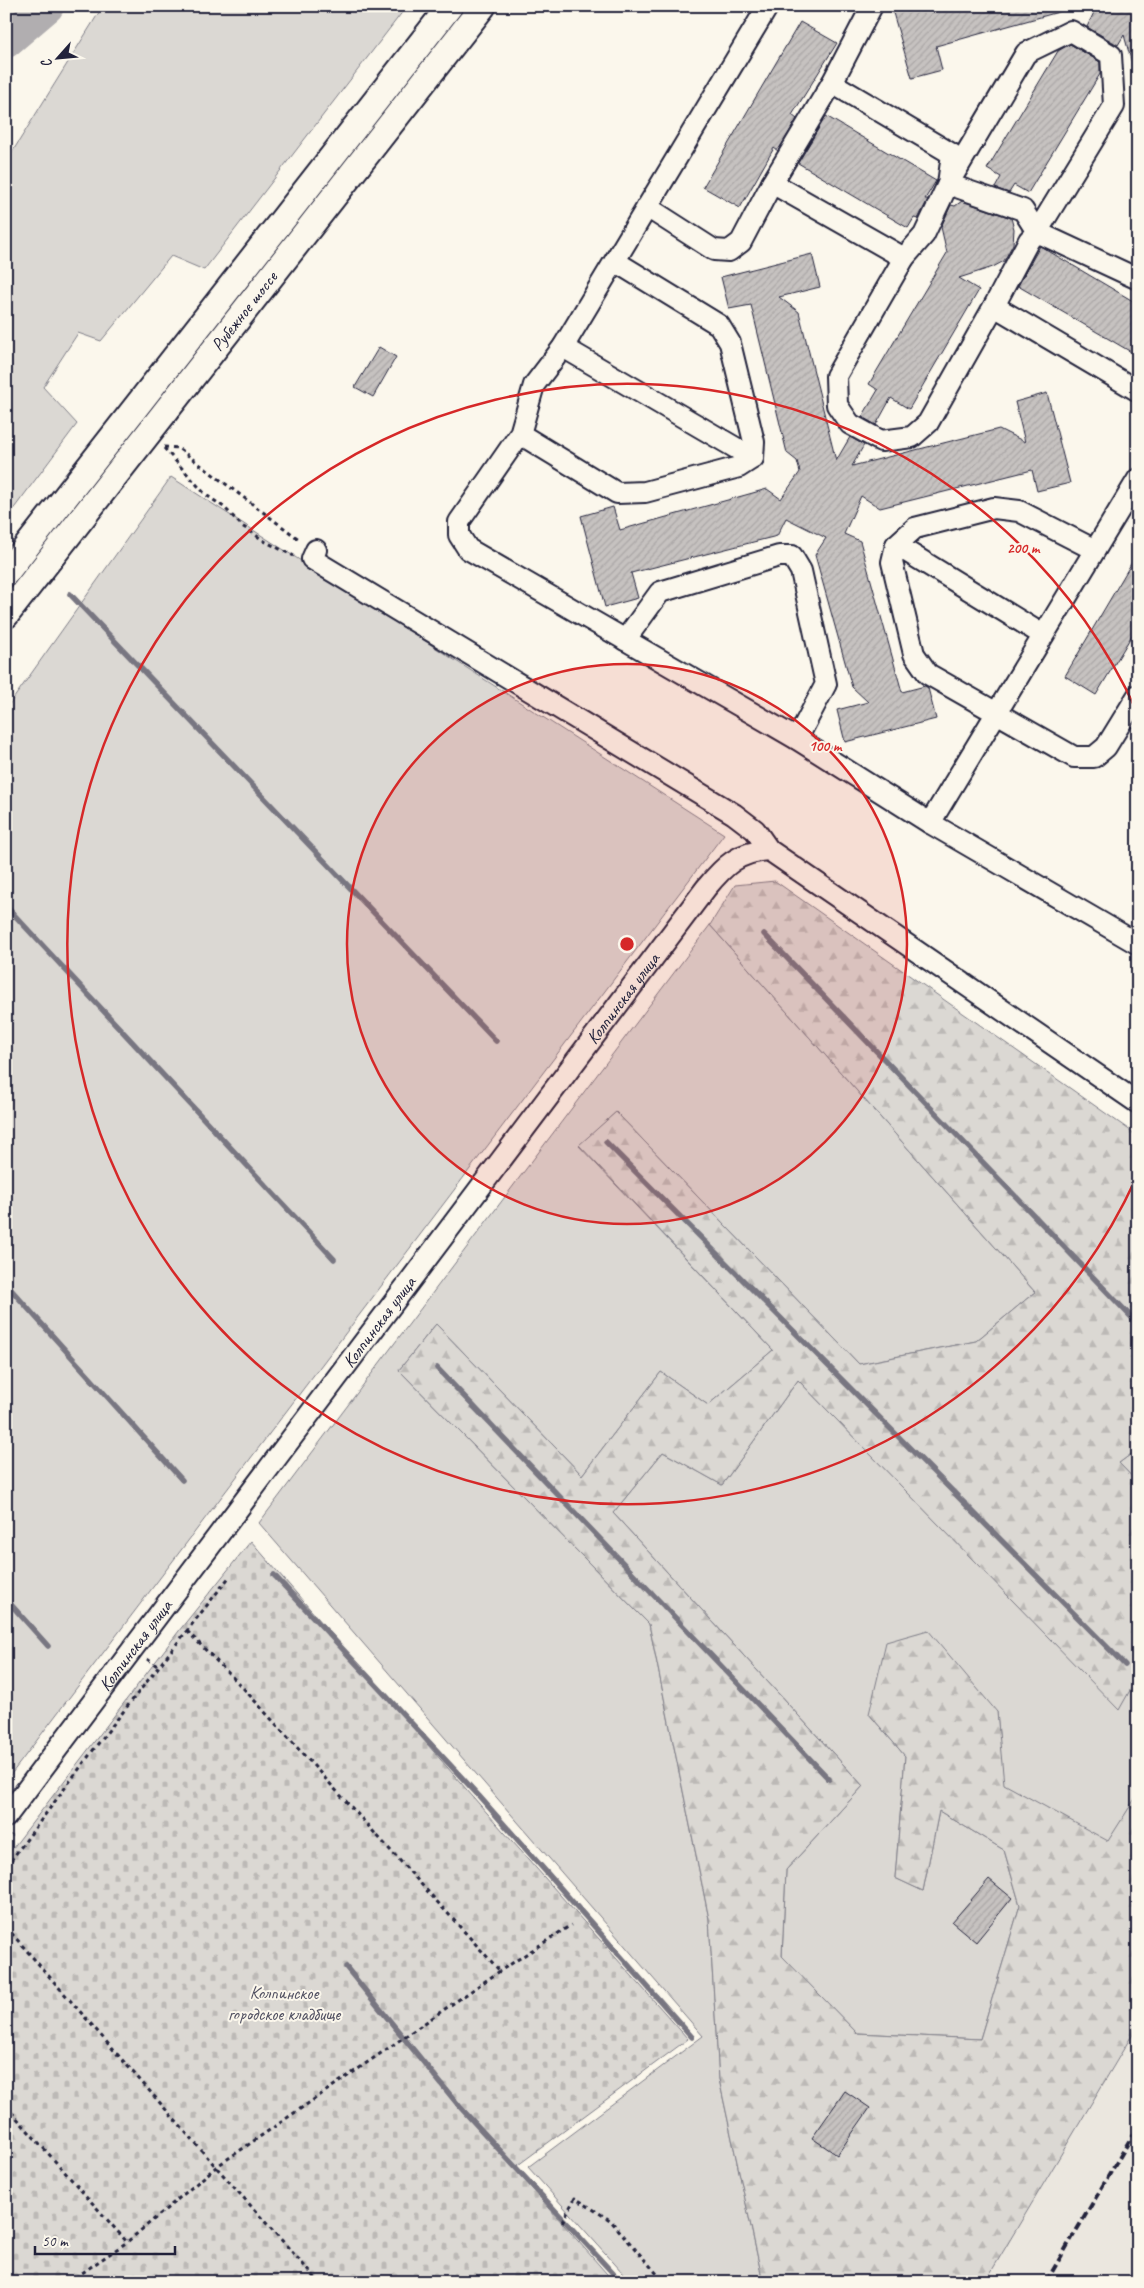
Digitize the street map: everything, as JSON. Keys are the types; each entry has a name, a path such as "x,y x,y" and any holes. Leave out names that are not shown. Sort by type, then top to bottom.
{"main road":[{"name":"Рубежное шоссе","path":"6,572 450,6"},
{"name":"Рубежное шоссе","path":"6,615 483,6"}],"street":[{"path":"768,6 616,262 563,347 534,386 520,434 459,522 459,535 468,549 797,739 930,823 1138,944"},
{"path":"647,207 714,250 729,251 741,242 772,182 832,82 872,6"},
{"path":"1070,31 1111,55 1114,106 1037,232 1029,240 928,423 912,437 881,441 850,424 836,405 836,376 904,258 924,235 948,184 1026,53 1070,31"},
{"path":"832,82 952,154 948,184"},
{"path":"772,182 904,258"},
{"path":"948,184 1023,210 1037,232 1138,279"},
{"path":"616,262 719,324 730,343 754,442 753,458"},
{"path":"994,306 1138,391"},
{"path":"563,347 753,458"},
{"path":"520,434 617,493 645,492 739,467 753,458"},
{"path":"930,823 1138,479"},
{"path":"1095,550 1018,511 994,508 915,528 896,545 892,562 914,654 928,674 1074,757 1094,757 1106,747 1138,695"},
{"path":"896,545 1043,635"},
{"path":"314,554 734,814 755,830 769,850 1135,1101"},
{"path":"625,640 660,592 779,556 792,556 801,571 826,684 797,739"},
{"name":"Колпинская улица","path":"6,1817 706,888 727,865 741,855 769,850"}],"path":[{"path":"164,447 178,448 298,538 314,554 300,559 276,548 242,526 224,507 206,495 164,447"},
{"path":"6,1867 230,1576"},
{"path":"187,1631 251,1696 500,1971"},
{"path":"154,1663 159,1666"},
{"path":"69,2282 127,2242 216,2167 500,1971 571,1925"},
{"path":"6,1926 319,2282"},
{"path":"6,2106 127,2242"},
{"path":"562,2222 575,2198 610,2220 664,2282"}],"shaded area":[{"path":"1138,2025 1138,2282 985,2282"}],"green space":[{"path":"103,6 407,6 204,270 171,256 101,341 78,333 43,387 77,424 6,519 6,162"},
{"path":"171,477 724,834 6,1781 6,709"},
{"path":"775,881 1138,1136 1138,1449 1119,1463 1138,1483 1138,1676 1119,1710 798,1380 722,1485 663,1452 613,1513 863,1786 786,1870 782,1956 857,2033 980,2039 1020,1905 1004,1850 939,1811 923,1891 895,1878 905,1756 869,1714 886,1642 928,1630 997,1712 1004,1784 1108,1841 1138,1794 1138,2025 985,2282 763,2282 719,2079 709,1919 649,1624 399,1370 436,1324 582,1475 661,1372 708,1405 773,1350 579,1145 616,1112 859,1364 976,1341 1035,1292 710,925 735,885"},
{"path":"710,925 1035,1292 976,1341 859,1364 616,1112 579,1146 773,1350 708,1405 661,1372 582,1475 436,1324 399,1370 649,1624 709,1919 719,2079 763,2282 631,2282 528,2167 703,2036 259,1523"},
{"path":"798,1380 1119,1709 1138,1676 1138,1794 1108,1842 1003,1784 997,1712 869,1714 905,1756 895,1878 923,1891 939,1811 1004,1850 1020,1905 980,2039 857,2033 782,1957 786,1870 863,1786 613,1513 663,1452 722,1485"},
{"path":"1138,1449 1138,1483 1119,1463"},
{"name":"Колпинское городское кладбище","path":"251,1541 480,1805 688,2039 514,2168 614,2282 6,2282 6,1857 182,1627"}],"building":[{"path":"891,6 1061,6 1062,11 936,46 942,70 912,78"},
{"path":"1097,6 1138,6 1138,66 1133,67 1124,35 1118,45 1087,27"},
{"path":"800,22 837,43 792,115 797,119 778,151 774,148 740,208 703,187"},
{"path":"1070,44 1100,62 1100,74 1028,193 1014,185 1009,193 995,188 1001,177 987,169 1058,51"},
{"path":"826,116 936,181 925,199 928,199 918,219 914,218 908,228 798,163"},
{"path":"962,201 1011,218 1014,229 1013,244 1004,261 993,267 959,278 979,290 909,409 891,398 876,425 862,417 878,390 869,384 947,253 941,227 951,205 955,206"},
{"path":"1040,246 1138,304 1138,356 1018,286"},
{"path":"812,254 820,287 779,297 799,312 836,461 850,437 864,445 852,466 999,429 1025,442 1015,402 1047,393 1070,483 1037,491 1032,470 880,508 861,496 844,534 860,541 902,692 925,686 928,688 936,719 845,742 837,710 868,702 852,687 815,555 826,538 786,518 777,536 631,573 638,598 605,607 581,516 613,507 620,530 767,489 781,499 800,472 797,461 787,453 751,305 729,309 721,277"},
{"path":"379,347 396,357 373,397 355,387"},
{"path":"1138,552 1138,625 1096,695 1065,676"},
{"path":"989,1879 1012,1898 976,1942 952,1922"},
{"path":"845,2091 870,2108 837,2155 812,2138"}],"waterway":[{"path":"6,41 47,6"},
{"path":"70,594 496,1041"},
{"path":"6,906 334,1259"},
{"path":"764,934 1138,1324"},
{"path":"606,1142 1125,1665"},
{"path":"6,1284 182,1480"},
{"path":"437,1368 829,1779"},
{"path":"274,1575 479,1796 692,2037"},
{"path":"6,1599 48,1646"},
{"path":"346,1967 460,2107 621,2282"}],"railway":[{"path":"1046,2282 1138,2126"},
{"path":"1127,2282 1138,2264"}]}
